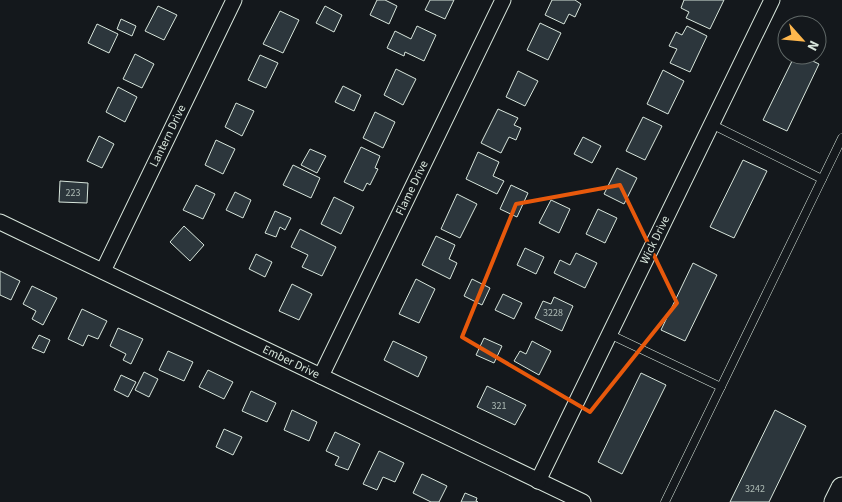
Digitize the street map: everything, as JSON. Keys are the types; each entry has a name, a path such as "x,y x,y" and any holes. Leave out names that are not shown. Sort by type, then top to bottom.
{"street":[{"name":"Lantern Drive","path":"104,272 234,0"},
{"name":"Flame Drive","path":"320,376 503,0"},
{"name":"Wick Drive","path":"538,480 772,0"},
{"name":"Ember Drive","path":"0,222 583,502"},
{"path":"835,502 842,488"}],"lane":[{"path":"711,124 822,179"},
{"path":"665,502 842,138"},
{"path":"610,334 721,387"}],"highlighted area":[{"path":"620,185 677,303 590,412 462,337 516,204"}],"building":[{"path":"377,0 385,0 397,6 389,24 370,15"},
{"path":"430,0 454,0 445,19 425,10"},
{"path":"552,0 575,0 581,4 575,17 569,14 564,24 545,15"},
{"path":"684,0 724,0 710,29 686,18 689,12 681,8"},
{"path":"158,6 177,15 164,40 145,31"},
{"path":"325,6 342,15 334,32 316,23"},
{"path":"280,11 299,20 283,53 263,44"},
{"path":"121,19 136,26 132,36 117,29"},
{"path":"540,23 561,33 548,60 527,50"},
{"path":"97,24 118,34 109,53 88,43"},
{"path":"417,26 436,35 424,61 405,52 404,56 387,48 395,31 411,39"},
{"path":"687,26 707,36 690,72 670,63 677,49 669,46 676,32 682,35"},
{"path":"135,54 154,64 142,88 123,79"},
{"path":"260,55 278,63 266,88 248,80"},
{"path":"790,65 819,65 787,131 763,120"},
{"path":"396,69 416,79 403,105 384,95"},
{"path":"663,70 684,81 668,114 647,104"},
{"path":"518,71 538,81 525,106 506,97"},
{"path":"343,86 361,95 354,111 335,102"},
{"path":"118,87 137,97 125,122 106,112"},
{"path":"236,103 254,111 242,136 225,127"},
{"path":"498,109 518,118 514,125 521,128 516,140 509,137 501,153 481,143"},
{"path":"375,112 395,122 383,148 363,138"},
{"path":"643,117 662,126 645,160 626,151"},
{"path":"99,136 114,144 102,168 87,161"},
{"path":"583,137 601,146 592,163 574,154"},
{"path":"216,140 235,149 223,174 205,165"},
{"path":"361,147 380,156 375,168 378,169 370,185 367,183 363,191 344,182"},
{"path":"310,149 326,156 317,173 301,165"},
{"path":"478,152 499,162 493,176 504,181 497,194 466,179"},
{"path":"743,160 767,171 734,238 710,227"},
{"path":"293,165 320,178 311,198 283,185"},
{"path":"617,168 637,178 624,204 604,194"},
{"path":"60,181 88,183 87,203 59,202"},
{"path":"196,185 215,194 203,219 183,210"},
{"path":"511,185 528,193 517,217 500,209"},
{"path":"235,192 251,200 243,218 226,210"},
{"path":"457,194 477,204 460,238 441,229"},
{"path":"334,197 354,207 341,234 321,224"},
{"path":"551,200 570,209 559,233 539,223"},
{"path":"598,209 617,218 605,243 586,234"},
{"path":"275,211 291,218 285,230 280,227 276,237 265,233"},
{"path":"184,226 204,245 190,261 170,242"},
{"path":"300,229 336,247 322,276 302,267 308,255 291,247"},
{"path":"436,236 455,245 449,259 457,263 450,279 422,265"},
{"path":"525,248 544,257 536,274 517,265"},
{"path":"576,253 597,263 585,288 554,273 560,260 570,265"},
{"path":"256,254 272,262 265,277 249,269"},
{"path":"693,263 717,275 685,341 661,330"},
{"path":"0,271 20,281 11,300 0,295"},
{"path":"416,279 435,289 419,323 399,314"},
{"path":"472,279 490,288 482,305 464,296"},
{"path":"292,284 312,294 299,320 279,311"},
{"path":"32,286 57,298 43,325 32,319 36,311 23,304"},
{"path":"503,294 522,303 514,319 495,310"},
{"path":"554,297 573,306 562,331 535,318 543,301 551,304"},
{"path":"82,309 107,321 98,339 88,335 83,346 68,339"},
{"path":"118,328 143,339 131,364 123,360 126,354 110,346"},
{"path":"39,335 50,340 44,353 32,348"},
{"path":"484,338 502,346 494,363 476,355"},
{"path":"393,341 427,357 418,377 384,360"},
{"path":"532,341 551,351 539,375 514,361 520,351 526,354"},
{"path":"168,351 193,362 184,381 159,370"},
{"path":"208,370 233,382 224,399 199,387"},
{"path":"144,372 158,379 149,397 135,390"},
{"path":"641,373 666,385 622,474 598,462"},
{"path":"121,375 136,382 128,397 114,390"},
{"path":"487,386 526,405 515,425 477,407"},
{"path":"251,391 276,403 267,422 242,411"},
{"path":"292,410 317,422 309,441 284,430"},
{"path":"775,410 806,426 769,502 730,502"},
{"path":"224,429 242,437 233,455 216,447"},
{"path":"335,432 360,444 348,470 335,465 339,457 326,451"},
{"path":"379,451 404,463 395,482 383,477 377,490 363,484"},
{"path":"422,474 447,486 439,502 431,502 413,493"},
{"path":"465,493 477,498 476,501 478,502 461,502"}]}
